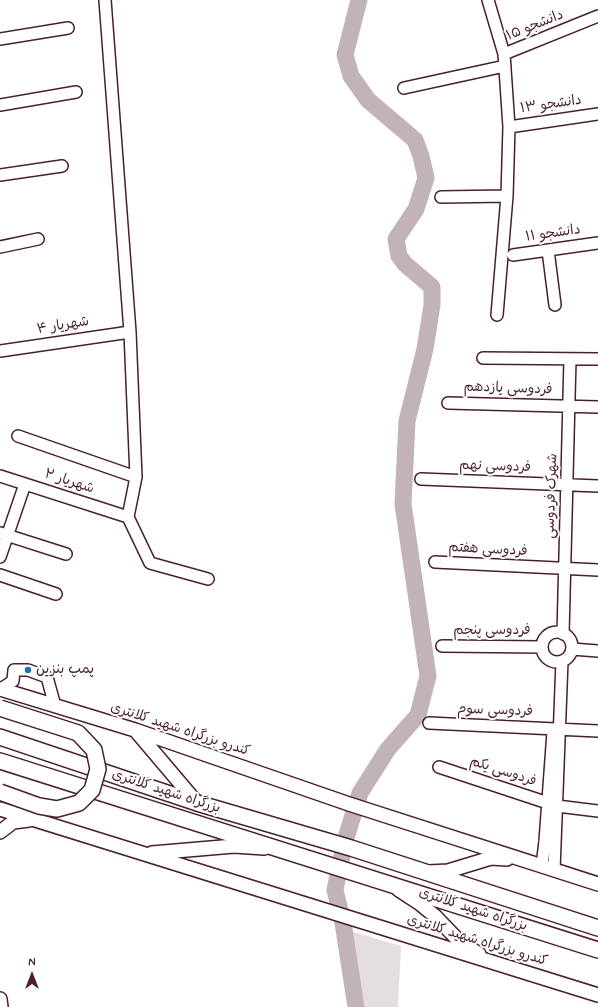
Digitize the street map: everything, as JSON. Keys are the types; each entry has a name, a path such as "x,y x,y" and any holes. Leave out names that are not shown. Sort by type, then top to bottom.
{"highway":[{"path":"0,708 78,733 94,750 98,769 92,790 79,803 57,809 39,806 0,792"},
{"name":"بزرگراه شهید کلانتری","path":"0,737 197,803 351,848 598,928"},
{"name":"بزرگراه شهید کلانتری","path":"0,761 598,950"}],"main road":[{"name":"کندرو بزرگراه شهید کلانتری","path":"0,689 135,730 349,804 521,859"},
{"path":"135,730 197,803"},
{"path":"0,809 143,853 178,852 234,846 280,849"},
{"path":"0,832 13,822 33,819"},
{"name":"کندرو بزرگراه شهید کلانتری","path":"143,853 328,912 598,995"},
{"path":"426,873 448,871 491,858 521,859 598,884"},
{"path":"388,883 419,903 435,916 459,940 491,962"},
{"path":"0,998 1,1007"}],"street":[{"path":"105,0 130,332 136,477 128,517 150,563 208,579"},
{"path":"488,0 504,54 509,127 507,196 497,315"},
{"name":"دانشجو ۱۵","path":"504,54 598,16"},
{"path":"0,39 68,28"},
{"path":"404,88 505,66"},
{"path":"0,105 76,92"},
{"name":"دانشجو ۱۳","path":"509,127 598,114"},
{"path":"0,175 62,166"},
{"path":"441,198 507,196"},
{"path":"0,247 38,239"},
{"name":"دانشجو ۱۱","path":"513,255 598,244"},
{"path":"548,250 555,305"},
{"name":"شهریار ۴","path":"0,351 130,332"},
{"path":"483,358 598,359"},
{"name":"شهرک فردوسی","path":"560,633 565,485 567,359"},
{"name":"فردوسی یازدهم","path":"448,403 598,407"},
{"path":"18,436 136,477"},
{"name":"۲ شهریار","path":"0,476 128,517"},
{"name":"فردوسی نهم","path":"422,478 598,486"},
{"path":"0,557 4,534 25,484"},
{"path":"4,534 66,554"},
{"name":"فردوسی هفتم","path":"435,562 598,570"},
{"path":"0,575 56,594"},
{"path":"560,633 571,642 572,650 568,657 558,661 545,656 542,647 545,638 549,635 560,633"},
{"name":"فردوسی پنجم","path":"442,646 542,647"},
{"path":"572,650 598,651"},
{"path":"548,868 553,804 558,661"},
{"path":"0,689 13,681 14,670 28,670 47,677 55,706"},
{"name":"فردوسی سوم","path":"429,723 598,731"},
{"name":"فردوسی یکم","path":"439,767 553,804 596,811"}],"shaded area":[{"path":"350,931 401,946 398,1007 364,1007"}],"waterway":[{"path":"356,1007 343,923 335,890 345,841 360,793 388,749 418,715 428,676 403,504 407,421 425,349 432,305 432,287 405,264 399,256 396,239 416,209 426,178 421,156 415,140 368,100 351,76 345,55 359,0"}],"place":[{"name":"پمپ بنزین","path":"28,670"}]}
